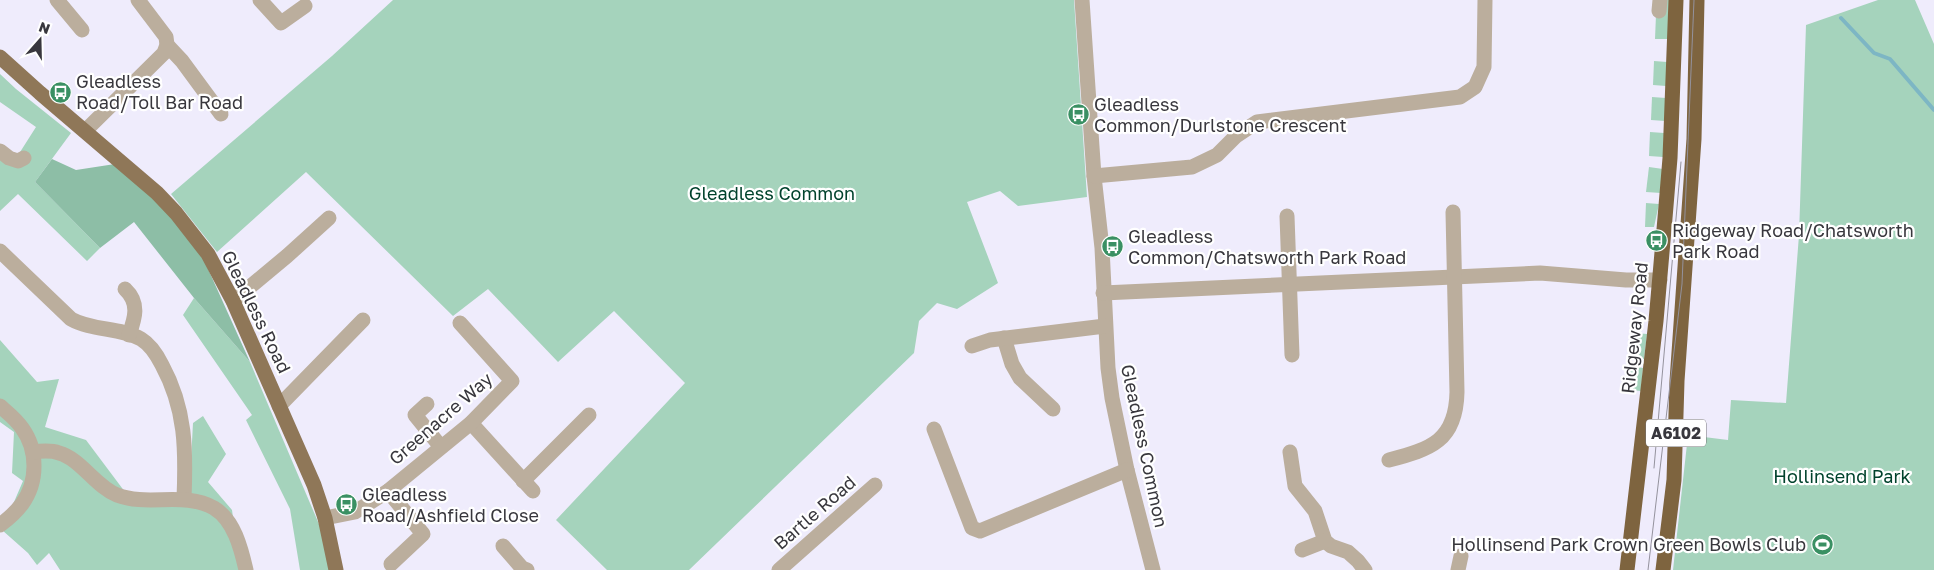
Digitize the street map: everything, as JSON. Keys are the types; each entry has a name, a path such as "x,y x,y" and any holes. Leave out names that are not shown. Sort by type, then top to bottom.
{"highway":[{"name":"Ridgeway Road","path":"1627,570 1660,280 1670,158 1676,0"},
{"name":"A6102","path":"1663,570 1674,480 1677,381 1694,139 1698,0"}],"main road":[{"name":"Gleadless Road","path":"0,57 157,193 176,213 208,254 233,301 314,485 325,518 336,570"}],"street":[{"path":"58,0 82,30"},
{"path":"86,131 164,53 167,45 166,37 138,0"},
{"path":"260,0 281,23 305,6"},
{"name":"Gleadless Common","path":"1082,0 1094,176 1102,248 1105,326 1112,398 1127,470 1153,570"},
{"path":"1094,176 1192,167 1217,155 1236,136 1257,122 1460,97 1475,87 1480,80 1484,67 1485,0"},
{"path":"167,45 182,61 221,114"},
{"path":"0,151 9,158 18,161 24,158"},
{"path":"1389,460 1418,452 1431,446 1446,432 1454,417 1457,392 1452,212"},
{"path":"1287,216 1292,355"},
{"path":"233,301 329,218"},
{"path":"0,251 71,319 80,324 140,338 156,354 170,378 182,415 186,451 184,499"},
{"path":"1103,294 1540,273 1626,280 1660,280"},
{"path":"125,289 129,293 136,312 129,335"},
{"path":"279,406 363,320"},
{"name":"Greenacre Way","path":"325,518 355,512 388,492 471,423 512,381 460,324"},
{"path":"972,346 1004,338 1105,326"},
{"path":"1004,338 1012,364 1020,378 1053,409"},
{"path":"427,404 415,415 441,447"},
{"path":"0,406 23,428 33,452 34,474 32,485 23,503 0,525"},
{"path":"471,423 528,486 589,415"},
{"path":"934,429 972,528 978,538 980,531 1127,470"},
{"path":"33,452 47,451 67,456 102,487 130,499 184,499 214,508 225,517 232,527 246,570"},
{"path":"1290,452 1295,486 1315,511 1325,541 1331,546 1348,552 1358,560 1365,570"},
{"name":"Bartle Road","path":"779,570 875,485"},
{"path":"388,492 423,534 392,564"},
{"path":"1302,550 1325,541"},
{"path":"503,546 523,569"}],"green space":[{"name":"Gleadless Common","path":"393,0 1074,0 1087,197 1018,206 1000,191 967,202 998,283 957,309 937,303 919,321 914,353 689,570 607,570 556,520 685,383 614,311 558,362 488,289 453,316 306,172 217,252 171,194 332,56"},
{"path":"1664,0 1669,0 1668,39 1655,39 1656,15"},
{"name":"Hollinsend Park","path":"1878,0 1915,0 1934,44 1934,570 1673,570 1688,435 1728,440 1731,400 1786,403 1799,235 1806,25"},
{"path":"1654,61 1667,62 1666,86 1653,85"},
{"path":"0,74 71,133 35,182 100,248 87,261 18,194 0,211 0,150 15,160 36,127 0,102"},
{"path":"1652,97 1666,98 1665,121 1651,120"},
{"path":"1650,132 1664,133 1663,157 1649,156"},
{"path":"52,159 76,170 115,164 149,194 171,217 204,260 250,362 194,298 134,222 100,248 35,182"},
{"path":"1649,167 1663,169 1661,193 1646,192"},
{"path":"1646,203 1659,204 1654,227 1645,227"},
{"path":"194,298 250,362 327,543 331,570 300,570 290,509 246,420 252,415 183,315"},
{"path":"1635,333 1647,334 1644,359 1632,357"},
{"path":"0,340 37,382 59,379 45,427 86,440 125,492 189,498 193,423 203,416 226,454 208,482 232,510 240,570 60,570 49,553 37,565 28,553 2,530 23,481 12,473 14,432 0,422"},
{"path":"1631,366 1643,368 1641,391 1629,390"}],"waterway":[{"path":"1841,18 1874,53 1890,59 1934,110"}],"tram line":[{"path":"1648,570 1682,284 1694,0"},
{"path":"1654,468 1681,162"}],"place":[{"name":"Gleadless Road/Toll Bar Road","path":"60,92"},
{"name":"Gleadless Common/Durlstone Crescent","path":"1078,115"},
{"name":"Ridgeway Road/Chatsworth Park Road","path":"1656,241"},
{"name":"Gleadless Common/Chatsworth Park Road","path":"1112,247"},
{"name":"Gleadless Road/Ashfield Close","path":"346,505"},
{"name":"Hollinsend Park Crown Green Bowls Club","path":"1822,545"}]}
